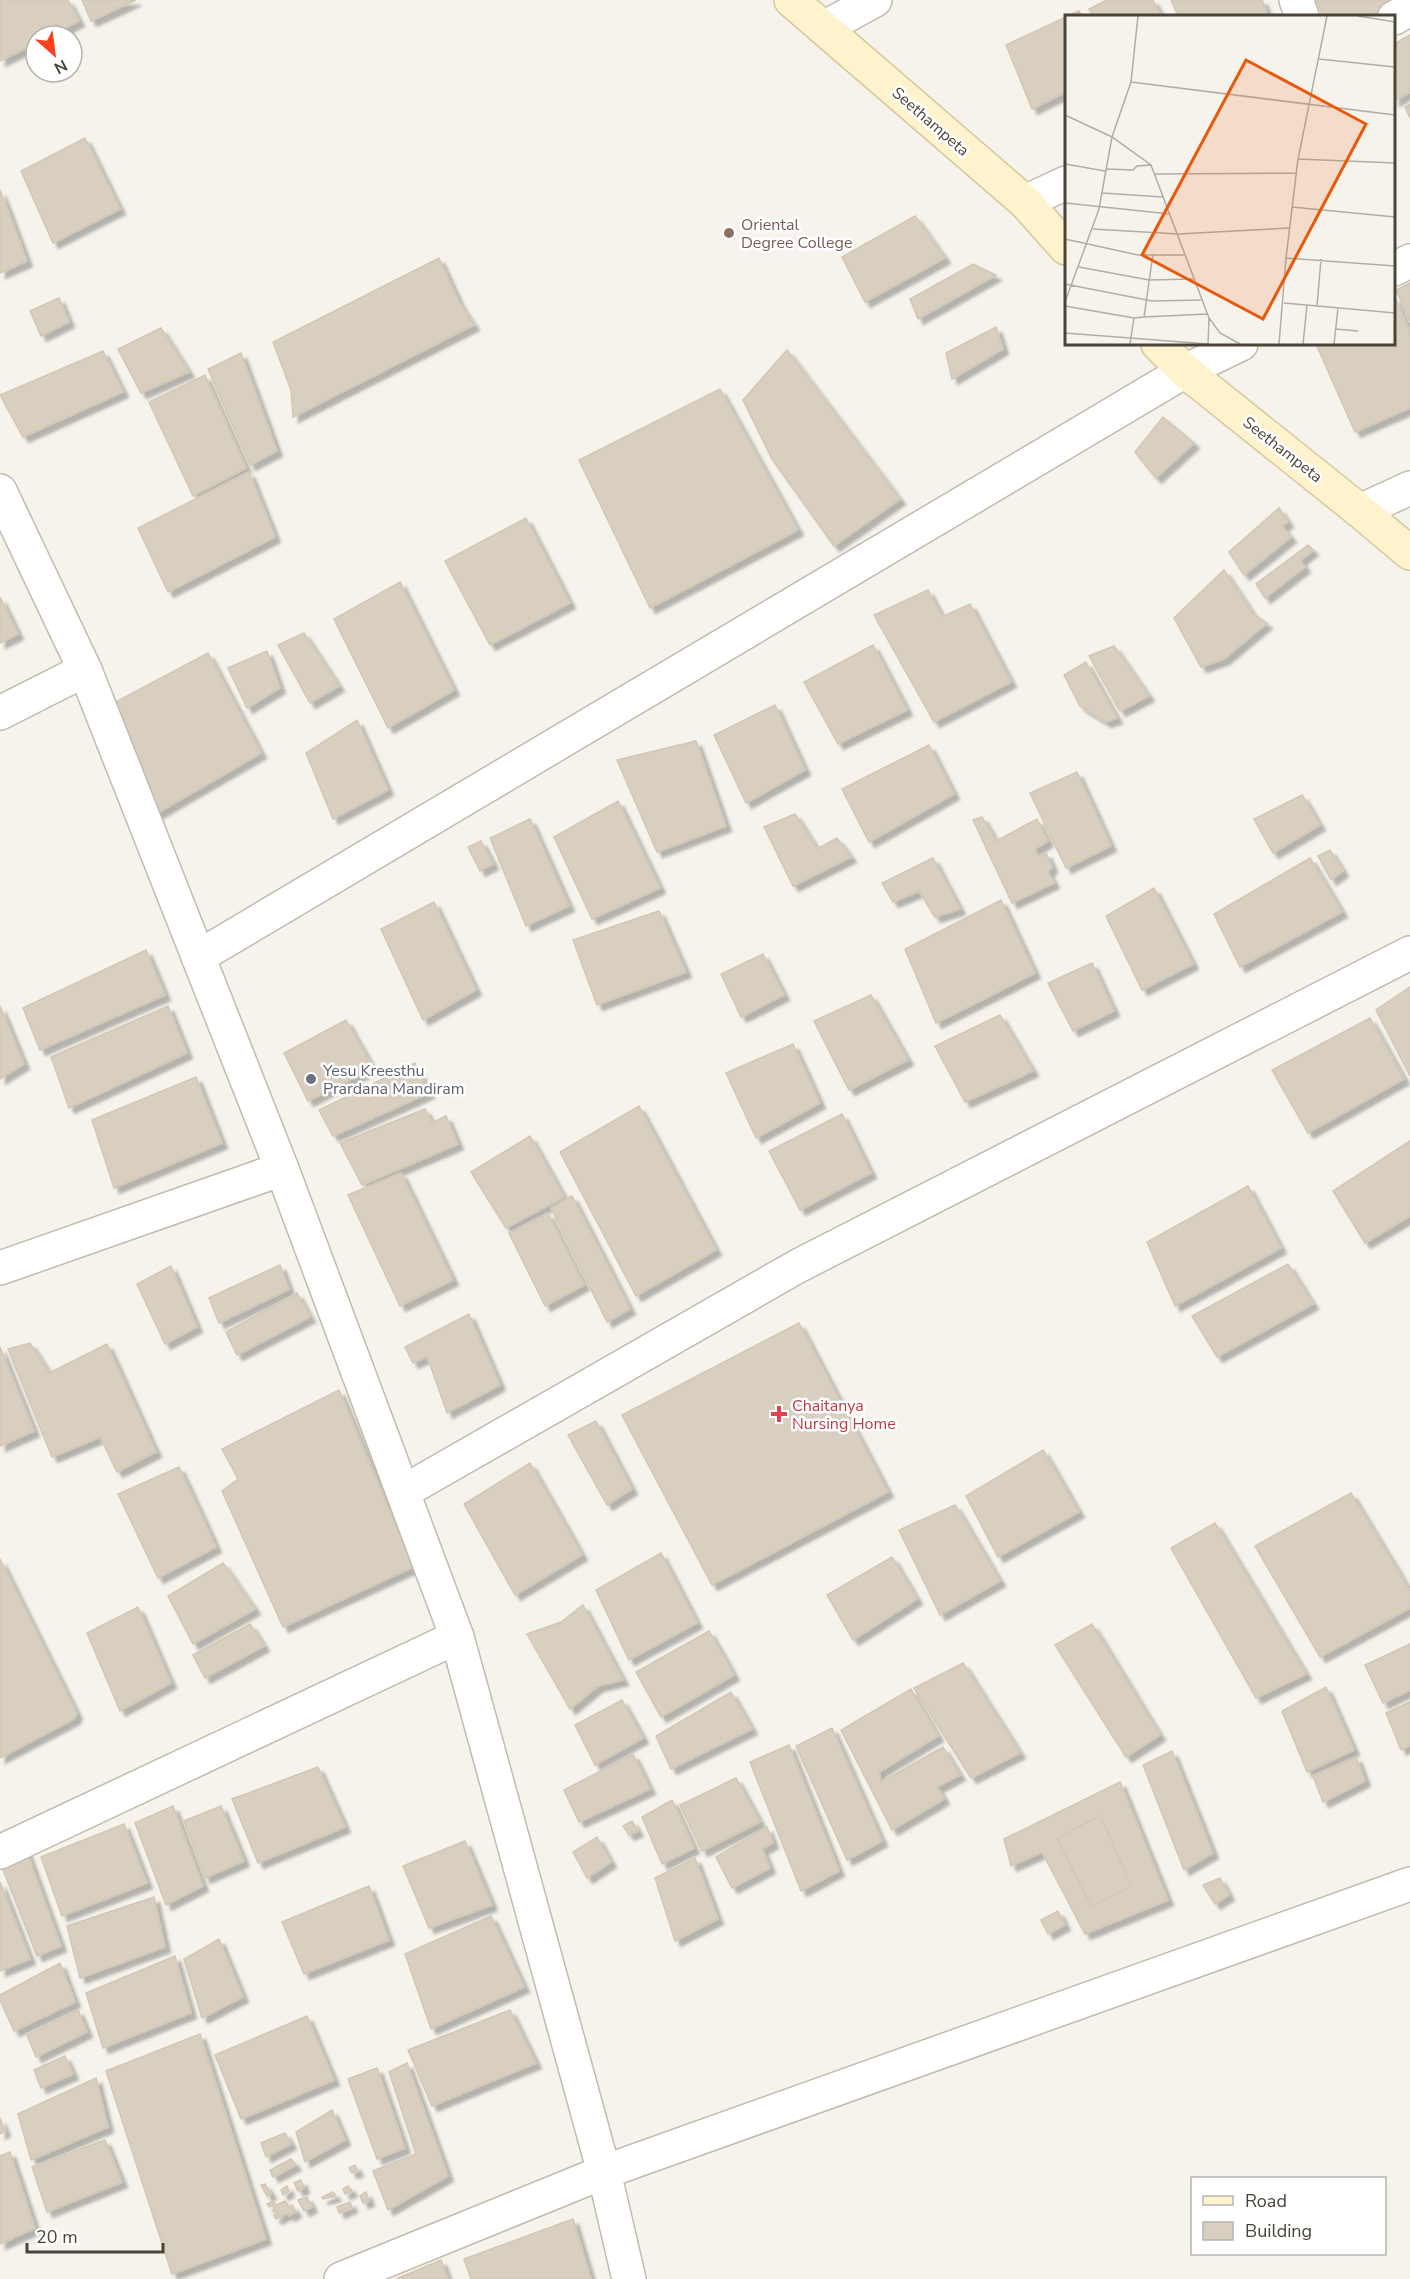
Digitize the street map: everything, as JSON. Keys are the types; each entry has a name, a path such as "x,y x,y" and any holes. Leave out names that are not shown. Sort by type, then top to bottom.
{"street":[{"name":"Seethampeta","path":"791,0 1025,202 1065,247"},
{"path":"824,28 874,0"},
{"path":"1296,0 1302,15"},
{"path":"1395,17 1410,9"},
{"path":"1025,202 1065,183"},
{"path":"1395,268 1410,261"},
{"name":"Seethampeta","path":"1159,345 1185,371 1410,553"},
{"path":"198,957 1185,371 1239,345"},
{"path":"1360,511 1410,488"},
{"path":"0,491 85,670 282,1169 457,1637 604,2172 629,2279"},
{"path":"0,713 85,670"},
{"path":"403,1492 798,1266 1410,953"},
{"path":"0,1268 282,1169"},
{"path":"0,1852 457,1637"},
{"path":"341,2279 604,2172 1410,1884"}],"building":[{"path":"0,0 68,0 79,21 73,24 24,24 24,49 0,61"},
{"path":"82,0 136,0 91,21"},
{"path":"1107,0 1153,0 1160,15 1092,15 1089,9"},
{"path":"1171,0 1262,0 1267,13 1262,15 1178,15"},
{"path":"1316,0 1403,0 1371,15 1323,15"},
{"path":"1079,11 1081,15 1069,15"},
{"path":"1065,17 1065,92 1032,109 1006,45"},
{"path":"1410,35 1410,92 1395,100 1395,43"},
{"path":"1410,104 1410,118 1405,107"},
{"path":"85,138 120,209 53,243 21,171"},
{"path":"0,190 27,261 0,273"},
{"path":"915,216 945,258 865,302 842,257"},
{"path":"439,258 460,304 474,325 293,417 291,390 273,342"},
{"path":"973,264 996,275 918,319 910,299"},
{"path":"1410,283 1410,321 1396,290"},
{"path":"1395,297 1410,332 1410,408 1355,432 1316,345 1395,345"},
{"path":"59,298 69,322 41,336 30,311"},
{"path":"996,327 1003,349 952,379 946,353"},
{"path":"161,328 189,372 141,393 118,349"},
{"path":"787,350 900,499 834,546 772,459 743,400"},
{"path":"103,351 123,392 23,437 0,395"},
{"path":"241,353 277,451 250,465 208,369"},
{"path":"205,375 246,468 193,496 149,402"},
{"path":"720,389 798,530 650,608 579,460"},
{"path":"1163,417 1194,443 1156,478 1135,452"},
{"path":"249,472 275,537 168,592 138,528"},
{"path":"1279,508 1288,522 1282,526 1291,537 1244,575 1229,552"},
{"path":"526,518 570,603 490,645 445,561"},
{"path":"1308,545 1313,550 1300,560 1305,567 1265,598 1256,584"},
{"path":"1224,570 1253,614 1267,623 1224,659 1201,667 1174,618"},
{"path":"400,582 454,690 388,728 334,619"},
{"path":"928,590 942,617 970,604 1011,682 934,722 874,615"},
{"path":"0,597 18,634 0,643"},
{"path":"304,633 339,686 310,703 278,645"},
{"path":"873,645 907,710 838,744 804,682"},
{"path":"1114,646 1149,696 1120,711 1089,656"},
{"path":"267,651 280,688 247,708 228,668"},
{"path":"208,653 261,753 156,814 108,706"},
{"path":"1086,662 1117,718 1106,722 1080,706 1064,675"},
{"path":"775,705 805,770 746,803 714,735"},
{"path":"357,720 388,790 333,819 306,753"},
{"path":"696,741 726,826 657,852 617,760"},
{"path":"929,745 954,794 869,842 842,789"},
{"path":"1077,772 1111,846 1066,868 1030,793"},
{"path":"1302,795 1320,825 1273,853 1254,819"},
{"path":"618,801 660,888 592,919 554,837"},
{"path":"795,814 817,849 837,838 851,857 793,886 764,827"},
{"path":"982,817 996,841 1037,819 1048,841 1035,849 1038,856 1046,853 1052,867 1048,872 1054,883 1012,903 973,820"},
{"path":"530,819 569,906 526,926 490,838"},
{"path":"481,841 493,864 480,871 468,847"},
{"path":"1330,850 1343,871 1331,880 1318,856"},
{"path":"933,858 960,909 935,917 919,891 893,902 882,883"},
{"path":"1310,858 1342,912 1240,967 1214,914"},
{"path":"1154,888 1193,964 1142,990 1106,916"},
{"path":"1001,900 1035,973 936,1023 905,949"},
{"path":"434,902 476,990 423,1020 381,929"},
{"path":"659,911 686,972 597,1005 573,940"},
{"path":"146,950 165,995 40,1050 23,1008"},
{"path":"763,954 784,995 741,1017 721,974"},
{"path":"1092,963 1114,1011 1073,1031 1048,983"},
{"path":"1410,987 1410,1076 1376,1010"},
{"path":"871,995 908,1060 849,1090 814,1021"},
{"path":"0,1006 24,1064 0,1079"},
{"path":"168,1006 187,1053 69,1108 51,1057"},
{"path":"1000,1015 1033,1071 965,1102 935,1046"},
{"path":"1370,1018 1404,1079 1308,1133 1272,1070"},
{"path":"346,1020 373,1068 308,1101 284,1053"},
{"path":"793,1044 820,1103 756,1138 726,1073"},
{"path":"415,1063 429,1093 333,1136 319,1110"},
{"path":"196,1077 222,1143 114,1188 92,1120"},
{"path":"639,1106 716,1250 636,1296 560,1152"},
{"path":"425,1109 432,1123 446,1116 458,1144 362,1185 340,1143"},
{"path":"842,1114 871,1173 800,1210 769,1151"},
{"path":"530,1136 564,1197 506,1228 471,1172"},
{"path":"1410,1141 1410,1216 1365,1243 1333,1191"},
{"path":"401,1173 453,1280 400,1306 348,1195"},
{"path":"1248,1186 1281,1248 1175,1306 1147,1242"},
{"path":"572,1196 630,1309 607,1322 551,1208"},
{"path":"548,1213 584,1285 545,1306 509,1233"},
{"path":"1288,1264 1313,1304 1217,1357 1192,1316"},
{"path":"280,1265 289,1289 219,1323 209,1298"},
{"path":"171,1266 197,1327 165,1344 137,1284"},
{"path":"297,1293 310,1317 237,1355 226,1332"},
{"path":"469,1314 500,1385 447,1413 427,1356 413,1363 405,1347"},
{"path":"799,1323 888,1492 712,1585 622,1415"},
{"path":"30,1343 49,1373 107,1344 156,1452 117,1472 100,1437 52,1457 8,1349"},
{"path":"0,1347 34,1431 0,1446"},
{"path":"339,1390 413,1567 283,1627 222,1491 238,1479 222,1449"},
{"path":"596,1421 632,1489 607,1505 568,1435"},
{"path":"1043,1450 1079,1512 998,1557 966,1496"},
{"path":"530,1463 582,1555 515,1595 464,1504"},
{"path":"179,1467 216,1547 158,1578 118,1494"},
{"path":"1351,1493 1410,1591 1410,1608 1320,1657 1255,1546"},
{"path":"955,1505 1000,1581 940,1615 899,1530"},
{"path":"1215,1523 1306,1674 1256,1698 1171,1548"},
{"path":"661,1553 697,1623 629,1660 596,1590"},
{"path":"892,1557 917,1599 853,1640 827,1595"},
{"path":"0,1559 77,1714 74,1719 0,1758"},
{"path":"223,1563 255,1609 193,1644 168,1596"},
{"path":"583,1605 623,1680 598,1686 570,1709 527,1634 561,1622"},
{"path":"138,1607 171,1683 120,1711 87,1633"},
{"path":"250,1624 264,1646 205,1678 193,1655"},
{"path":"1092,1624 1160,1735 1126,1757 1055,1645"},
{"path":"709,1631 734,1675 661,1717 636,1672"},
{"path":"1410,1644 1410,1690 1383,1703 1365,1665"},
{"path":"963,1663 1020,1753 971,1778 914,1688"},
{"path":"1326,1687 1354,1750 1307,1772 1282,1711"},
{"path":"911,1689 938,1736 879,1772 881,1782 943,1747 960,1775 937,1787 944,1799 892,1830 841,1730"},
{"path":"731,1692 752,1729 671,1769 656,1736"},
{"path":"622,1700 643,1738 595,1765 575,1725"},
{"path":"1410,1702 1410,1745 1401,1750 1386,1713"},
{"path":"832,1728 882,1841 847,1860 796,1746"},
{"path":"789,1745 839,1871 801,1891 750,1762"},
{"path":"1172,1751 1213,1853 1184,1870 1143,1765"},
{"path":"633,1754 650,1789 579,1822 564,1790"},
{"path":"1356,1757 1365,1781 1323,1802 1313,1776"},
{"path":"318,1767 345,1827 258,1863 232,1799"},
{"path":"736,1778 760,1822 702,1851 680,1805"},
{"path":"1120,1782 1168,1900 1085,1934 1042,1852 1011,1866 1004,1839"},
{"path":"672,1800 694,1848 662,1864 642,1817"},
{"path":"173,1806 203,1886 166,1905 135,1823"},
{"path":"221,1806 244,1861 205,1878 184,1821"},
{"path":"1100,1815 1131,1886 1092,1907 1057,1839"},
{"path":"632,1821 638,1831 629,1835 623,1826"},
{"path":"124,1824 147,1883 62,1916 41,1857"},
{"path":"767,1827 773,1843 762,1849 770,1868 732,1888 716,1857"},
{"path":"597,1837 611,1862 587,1878 573,1852"},
{"path":"465,1841 492,1905 429,1928 403,1866"},
{"path":"26,1850 61,1946 37,1956 0,1862"},
{"path":"695,1858 718,1919 675,1941 655,1878"},
{"path":"1220,1878 1229,1895 1215,1904 1203,1885"},
{"path":"0,1882 30,1959 0,1971"},
{"path":"369,1886 389,1940 304,1974 282,1922"},
{"path":"154,1897 165,1947 80,1978 67,1926"},
{"path":"1058,1911 1065,1925 1048,1934 1041,1920"},
{"path":"491,1916 524,1987 431,2029 405,1954"},
{"path":"219,1939 243,1997 202,2018 184,1959"},
{"path":"175,1956 191,2013 103,2048 86,1993"},
{"path":"60,1963 75,2002 14,2031 0,2000 0,1995"},
{"path":"78,2010 87,2032 36,2057 27,2035"},
{"path":"510,2010 536,2063 432,2106 408,2050"},
{"path":"307,2016 334,2080 241,2119 215,2055"},
{"path":"200,2034 266,2239 172,2274 106,2071"},
{"path":"65,2056 73,2074 41,2088 34,2070"},
{"path":"407,2063 448,2176 388,2210 373,2171 416,2154 389,2072"},
{"path":"377,2068 405,2148 377,2159 348,2079"},
{"path":"96,2078 108,2127 31,2160 18,2114"},
{"path":"332,2110 345,2140 305,2162 296,2132"},
{"path":"0,2118 5,2131 0,2134"},
{"path":"285,2133 291,2144 266,2157 261,2143"},
{"path":"105,2140 122,2182 47,2212 32,2167"},
{"path":"10,2152 35,2228 0,2244 0,2156"},
{"path":"291,2159 296,2165 273,2177 270,2170"},
{"path":"355,2165 358,2171 352,2173 349,2168"},
{"path":"301,2180 304,2188 298,2191 294,2183"},
{"path":"265,2184 271,2194 267,2196 261,2185"},
{"path":"287,2186 289,2191 283,2195 281,2190"},
{"path":"348,2186 352,2191 345,2194 343,2189"},
{"path":"333,2192 336,2196 323,2199 322,2197"},
{"path":"366,2192 369,2201 363,2203 360,2196"},
{"path":"307,2197 312,2207 304,2211 298,2200"},
{"path":"273,2201 276,2205 285,2201 289,2207 292,2205 296,2212 276,2219 274,2215 278,2213 273,2206 269,2207 267,2204"},
{"path":"350,2202 352,2207 339,2213 337,2207"},
{"path":"573,2219 591,2279 471,2279 464,2259"},
{"path":"441,2260 448,2279 396,2279"}],"place":[{"name":"Oriental Degree College","path":"729,233"},
{"name":"Yesu Kreesthu Prardana Mandiram","path":"311,1079"},
{"name":"Chaitanya Nursing Home","path":"779,1414"}]}
